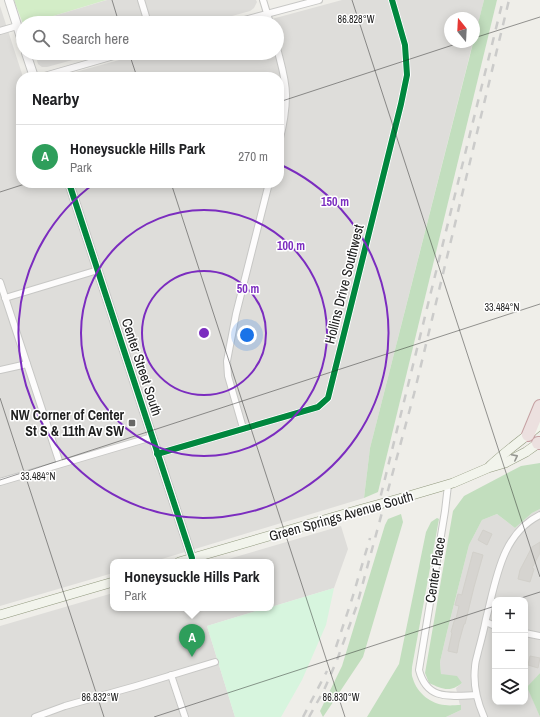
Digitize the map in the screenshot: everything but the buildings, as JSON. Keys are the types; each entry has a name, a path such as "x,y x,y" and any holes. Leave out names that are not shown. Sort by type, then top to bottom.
{"highway":[{"path":"528,435 540,406"}],"main road":[{"name":"Green Springs Avenue South","path":"488,468 513,445 540,425"},
{"name":"Green Springs Avenue South","path":"189,559 448,485 510,460 539,443"},
{"path":"0,615 110,583"}],"street":[{"path":"9,0 16,23"},
{"path":"141,0 146,16"},
{"path":"263,0 267,14"},
{"path":"259,16 319,0"},
{"name":"Hollins Drive Southwest","path":"157,454 318,406 328,398 407,75 404,45 392,0"},
{"path":"0,31 16,26"},
{"path":"28,60 32,72"},
{"path":"58,72 100,60"},
{"path":"281,60 283,72"},
{"path":"284,77 286,94 284,122"},
{"name":"Center Street South","path":"72,188 192,558"},
{"path":"243,428 228,376 227,361 236,314 268,188"},
{"path":"5,298 98,270"},
{"path":"0,282 60,464"},
{"path":"0,370 27,364"},
{"path":"0,482 152,437"},
{"name":"Center Place","path":"448,485 419,670 422,681 430,690 437,694 445,696 476,695"},
{"path":"484,717 476,695 475,666 499,570 505,552 518,531 540,515"},
{"path":"486,622 492,625"},
{"path":"528,634 540,636"},
{"path":"34,717 64,706 215,662"},
{"path":"171,676 185,717"}],"shaded area":[{"path":"107,0 256,0 257,2 254,8 250,11 232,16 53,16"},
{"path":"342,0 484,0 480,16 480,12 444,12 444,48 471,48 370,448 364,498 162,559 110,559 110,574 0,606 0,6 16,55 16,60 17,60 21,72 16,72 16,188 284,188 284,72 75,72 119,60 284,60 284,16"},
{"path":"37,60 72,60 47,67 42,67 38,64"},
{"path":"540,509 540,673 528,687 540,717 446,717 461,710 456,688 462,683 441,674 440,662 469,545 482,520 497,514 515,528 532,513"},
{"path":"341,526 348,549 334,588 274,606 274,559 228,559"},
{"path":"110,594 110,611 256,611 207,626 235,717 0,717 0,626"}],"green space":[{"path":"14,0 106,0 53,16 20,16"},
{"path":"484,0 497,0 378,492 364,498 370,448 472,48 480,48 480,16"},
{"path":"540,463 540,509 532,513 515,528 497,514 482,520 469,545 440,662 441,674 457,676 462,683 454,688 446,689 429,683 425,673 453,511 464,496 521,466"},
{"path":"401,514 403,522 363,657 323,717 320,711 342,666 385,525 388,519"},
{"path":"437,518 439,519 412,667 412,678 418,689 425,697 440,704 461,705 461,710 446,717 367,717 399,664 426,532 431,522"},
{"path":"334,588 326,625 302,680 281,717 235,717 207,626 256,611 274,611 274,606"},
{"path":"540,673 540,717 528,689 528,686"}],"railway":[{"path":"377,511 503,0"},
{"path":"309,717 324,690 337,660 357,605 414,394 509,0"},
{"path":"336,647 370,538"},
{"path":"303,717 327,671"}],"cycle path":[{"path":"157,454 318,407 328,398 407,75 405,45 392,0"},
{"path":"71,188 192,558"}],"place":[{"name":"NW Corner of Center St S & 11th Av SW","path":"132,423"},
{"name":"Honeysuckle Hills Park","path":"192,657"}]}
